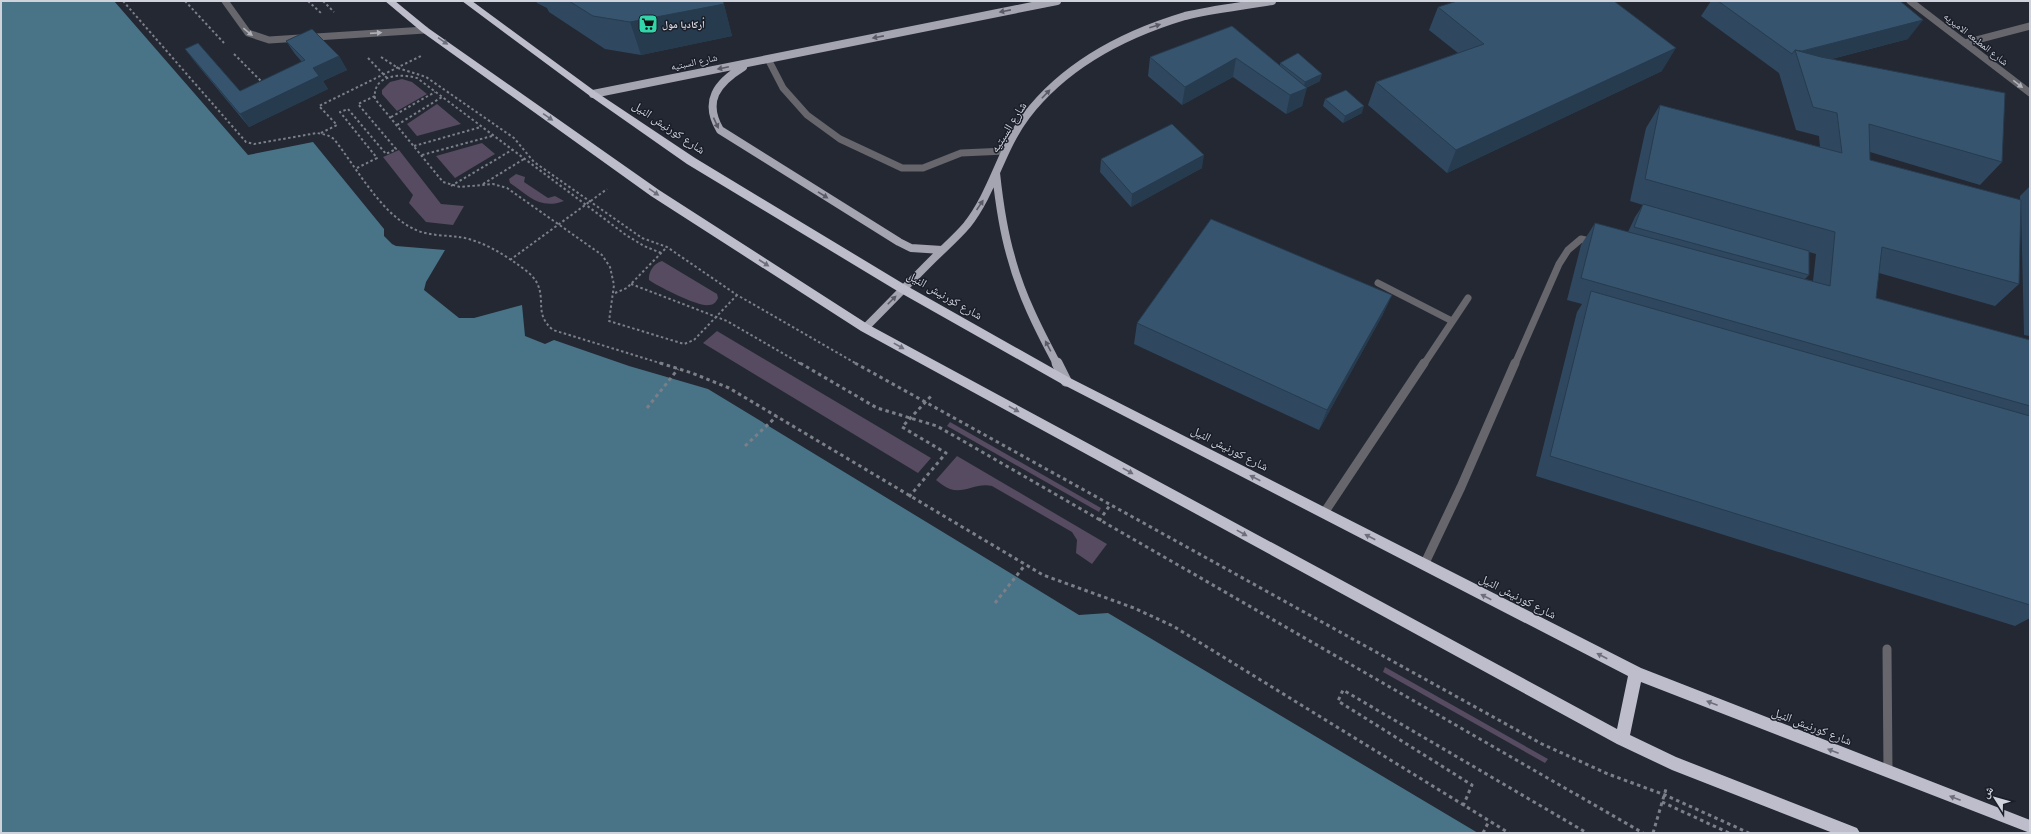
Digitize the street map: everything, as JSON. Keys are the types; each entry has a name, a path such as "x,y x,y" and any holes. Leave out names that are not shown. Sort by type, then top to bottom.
{"highway":[{"path":"389,1 425,30 629,174 865,328 1622,739 1672,763 1852,833"},
{"name":"شارع كورنيش النيل","path":"466,1 594,94 691,161 903,289 1066,381 1636,674 2030,827"},
{"path":"1622,739 1636,674"}],"main road":[{"name":"شارع السبتيه","path":"594,94 1057,1"},
{"name":"شارع السبتيه","path":"865,328 967,225 985,198 1005,151 1026,116 1048,91 1074,69 1103,50 1143,30 1187,16 1272,1"},
{"path":"752,62 729,75 715,92 711,112 720,130 899,242 911,248 942,250"},
{"path":"996,170 1002,219 1015,271 1037,325 1066,381"}],"street":[{"path":"225,1 244,29 261,39 278,40 425,30"},
{"name":"شارع المطبعه الاميريه","path":"1910,1 2030,94"},
{"path":"1965,43 2030,26"},
{"path":"768,59 783,88 807,115 840,139 902,168 923,168 961,153 1005,151"},
{"path":"1424,565 1461,487 1559,264 1568,250 1581,239 1599,243"},
{"path":"1378,283 1452,321"},
{"path":"1324,513 1468,298"},
{"path":"1887,649 1888,772"}],"path":[{"path":"122,1 246,142 254,144 306,134 320,134 334,139 387,207 406,225 423,233 461,238 484,244 510,260 533,278 540,298 541,317 545,325 562,334 678,369 729,388 909,497 1043,575 1134,608 1173,626 1509,833"},
{"path":"185,1 188,6"},
{"path":"323,1 386,62 398,68 426,77 514,138 522,146 526,155 534,162 590,202 642,238 666,247 737,294 924,403 1542,744 1608,774 1664,794 1749,833"},
{"path":"320,134 337,125 319,106 446,44"},
{"path":"661,253 634,241 417,78 400,75 387,78 380,82 375,88 374,96 442,182 451,186 460,187 493,184 507,188 594,248 609,263 615,283 615,292 608,315 609,321 680,344 691,342 737,294"},
{"path":"391,117 435,92"},
{"path":"357,168 377,158 340,112 348,109 386,154 396,149 358,104 374,96"},
{"path":"397,125 442,97"},
{"path":"414,146 481,127"},
{"path":"422,155 493,136"},
{"path":"451,186 512,150"},
{"path":"481,185 524,159"},
{"path":"510,260 629,174"},
{"path":"615,292 627,288 666,247"},
{"path":"631,284 717,316 877,408 937,426 1099,521 1643,833"},
{"path":"647,408 678,369"},
{"path":"909,497 946,453 902,427 951,375"},
{"path":"745,446 777,416"},
{"path":"1099,521 1110,505"},
{"path":"995,603 1025,565"},
{"path":"1463,806 1472,785 1338,701 1343,690 1587,833"},
{"path":"1653,833 1672,763"},
{"path":"1662,802 1729,833"},
{"path":"1483,833 1489,821"}],"shaded area":[{"path":"402,79 412,82 427,94 397,111 382,94 382,90 390,82"},
{"path":"437,104 461,124 417,136 407,124"},
{"path":"482,143 495,154 455,178 436,156"},
{"path":"399,150 441,204 464,206 453,225 426,222 409,203 413,195 383,157"},
{"path":"516,174 525,177 524,182 548,198 555,196 564,201 548,204 541,203 529,197 510,183 509,179"},
{"path":"662,261 717,294 718,298 716,302 709,305 697,303 649,280 649,274 652,268"},
{"path":"717,331 931,458 918,473 703,343"},
{"path":"950,422 1101,508 1099,512 947,426"},
{"path":"957,456 1107,544 1092,564 1076,553 1077,540 1072,532 992,486 981,485 960,490 946,487 936,480"},
{"path":"1385,667 1548,759 1545,763 1383,672"}],"water":[{"path":"1,1 114,1 248,155 313,142 384,229 384,236 392,244 396,246 445,250 426,282 424,290 459,318 474,318 522,305 525,336 545,344 554,340 629,366 708,389 1079,615 1108,613 1478,833 1,833"}],"building":[{"path":"569,1 723,1 724,4 630,22 593,16"},
{"path":"1457,1 1614,1 1676,48 1456,150 1376,82 1484,44 1438,7"},
{"path":"1718,1 1900,1 1923,20 1802,51 1795,50 1792,54"},
{"path":"1232,26 1307,88 1290,95 1236,58 1185,87 1150,57"},
{"path":"312,29 339,56 313,68 319,76 240,114 185,49 198,43 240,91 305,60 286,41"},
{"path":"1795,50 1821,57 2005,93 2002,162 1869,124 1870,160 2021,200 2019,284 1882,247 1876,298 2030,340 2030,406 1581,278 1595,223 1830,286 1835,232 1645,179 1660,105 1842,153 1837,113 1813,107"},
{"path":"1298,53 1322,74 1305,82 1280,63"},
{"path":"1346,90 1364,106 1345,116 1325,99"},
{"path":"1172,124 1204,155 1132,194 1101,159"},
{"path":"1643,204 1809,251 1809,275 1634,227"},
{"path":"1211,219 1392,295 1327,410 1137,323"},
{"path":"1591,291 2030,416 2030,605 1550,456"}],"place":[{"name":"أركاديا مول","path":"648,24"}]}
